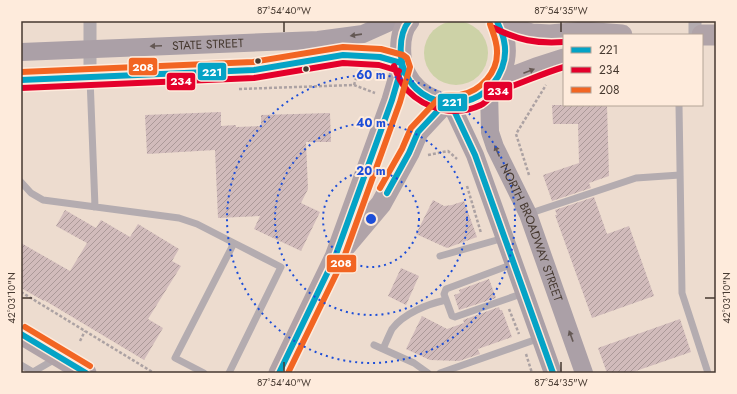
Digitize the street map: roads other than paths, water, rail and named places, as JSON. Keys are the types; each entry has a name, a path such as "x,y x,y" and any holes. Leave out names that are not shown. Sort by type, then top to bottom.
{"main road":[{"path":"409,21 400,43 402,65 411,84 426,97 448,103 464,102 478,98 492,87 536,68 563,59"},
{"path":"498,21 514,29 532,34 550,35 584,32 609,34"},
{"path":"492,87 503,70 506,54 505,37 498,21"},
{"path":"703,35 716,35"},
{"path":"279,373 336,257 392,100 402,65"},
{"path":"336,257 381,204 409,153 418,132 448,103"},
{"path":"21,334 86,373"}],"street":[{"path":"90,21 90,77"},
{"name":"STATE STREET","path":"21,52 318,40 363,34 392,21"},
{"path":"695,21 695,34"},
{"path":"21,80 254,70 343,55 380,57 402,65"},
{"name":"NORTH BROADWAY STREET","path":"492,87 490,132 492,139 528,214 584,373"},
{"name":"NORTH BROADWAY STREET","path":"448,103 475,155 553,373"}],"lane":[{"path":"90,77 95,207"},
{"path":"679,106 682,293 708,373"},
{"path":"528,214 636,178 680,175"},
{"path":"21,182 31,193 43,200 179,218 197,224 281,266 229,373"},
{"path":"440,256 504,238"},
{"path":"204,373 175,358 234,243"},
{"path":"514,264 446,289 444,294 446,300 452,316 455,317 524,293"},
{"path":"383,349 393,328 410,313 430,303 446,300"},
{"path":"440,373 540,338"},
{"path":"374,344 414,364 428,373"},
{"path":"21,365 33,372 59,357"}]}
